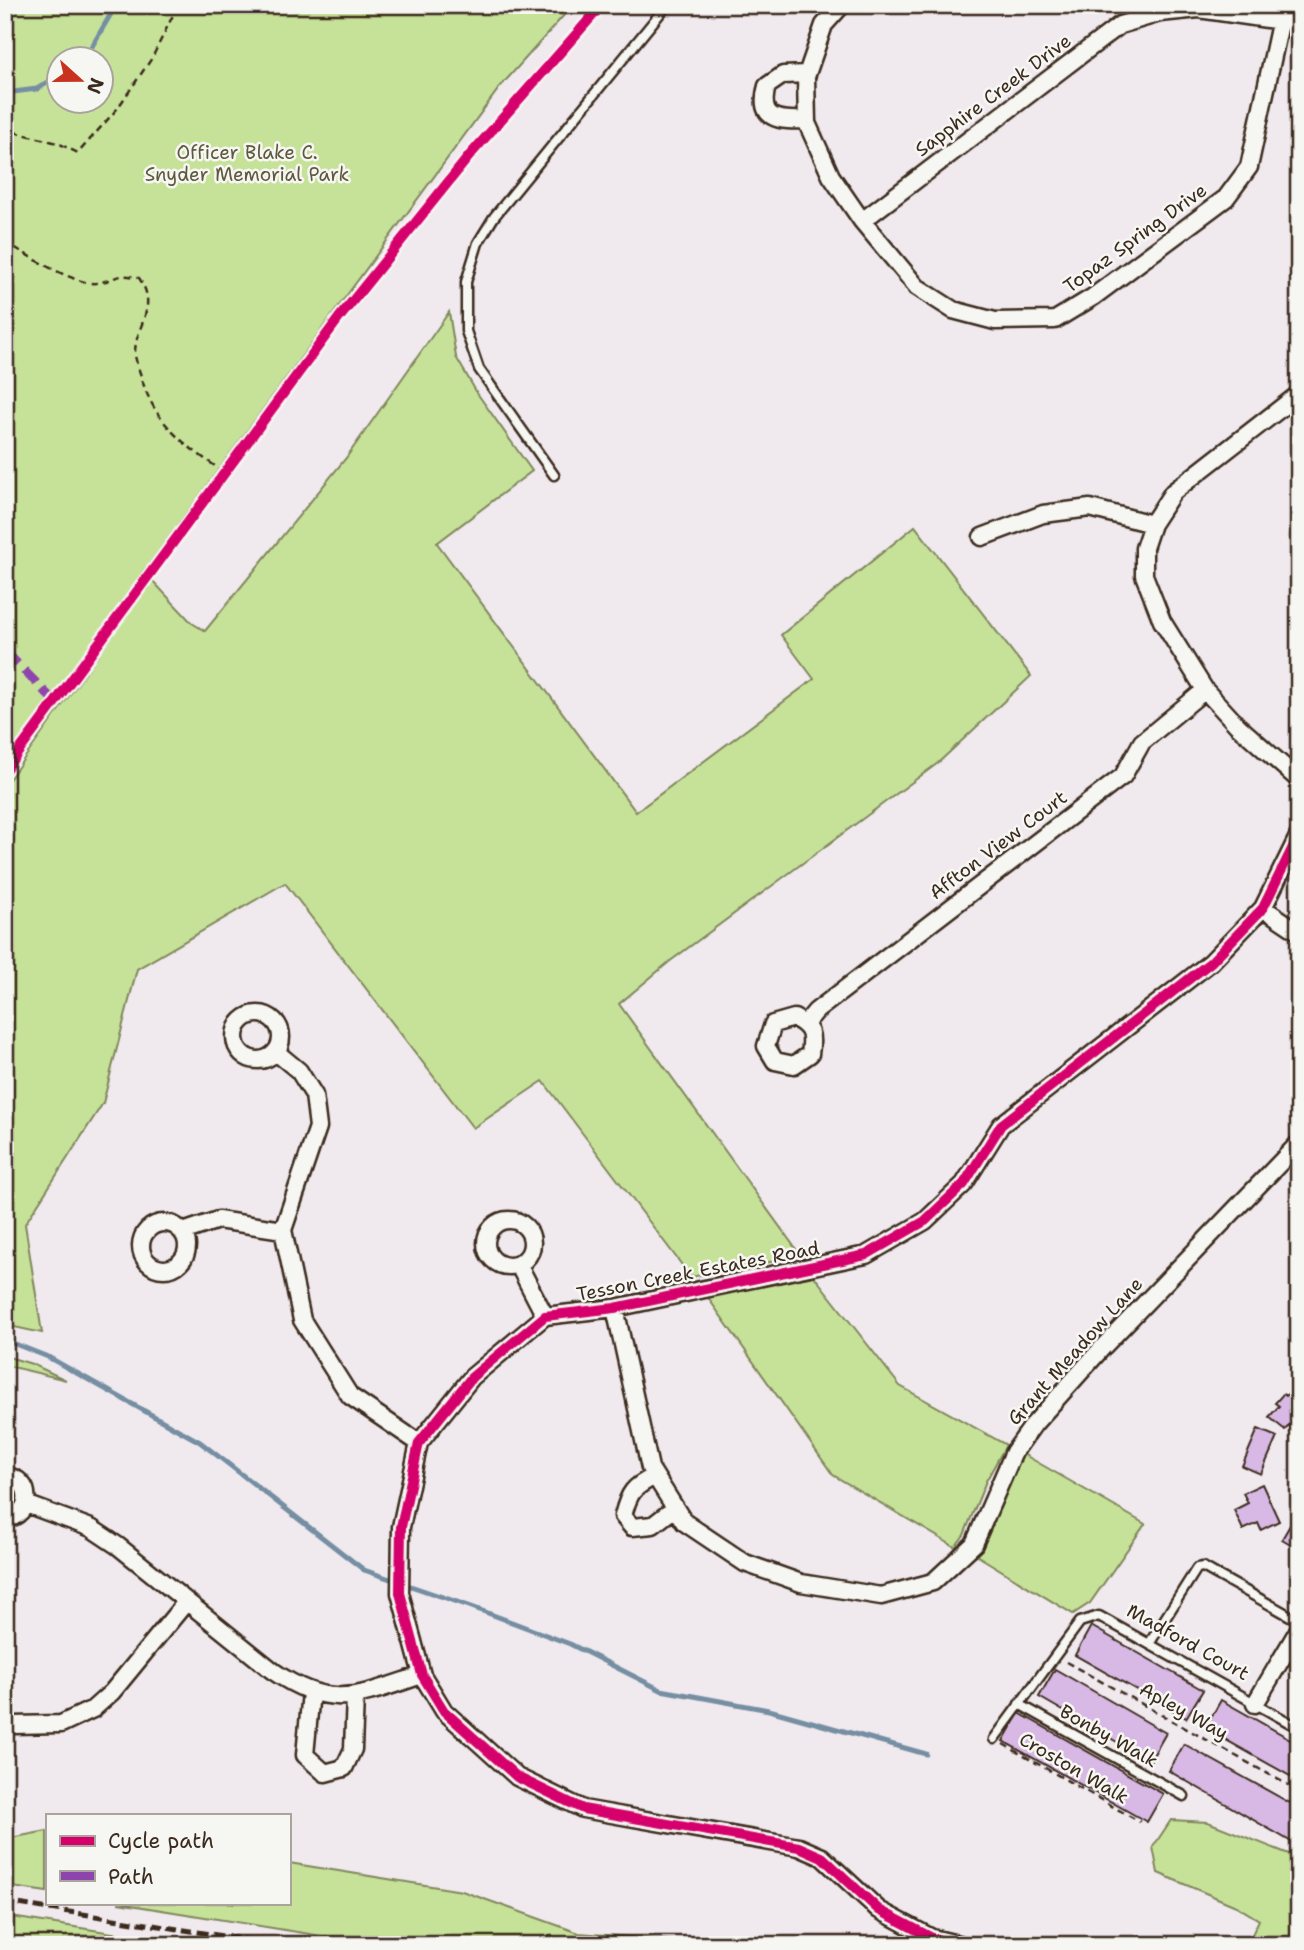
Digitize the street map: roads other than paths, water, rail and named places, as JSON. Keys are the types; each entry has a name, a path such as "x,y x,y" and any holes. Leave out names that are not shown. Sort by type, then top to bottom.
{"street":[{"path":"807,74 783,75 767,86 763,100 766,111 774,119 807,120 807,74 824,25 842,5"},
{"name":"Sapphire Creek Drive","path":"862,221 1120,25 1160,13 1199,9 1283,13"},
{"name":"Topaz Spring Drive","path":"807,120 831,176 862,221 917,287 953,310 995,321 1055,320 1093,298 1226,198 1250,167 1283,13"},
{"path":"1299,394 1173,492 1152,524 1144,548 1144,575 1162,621 1205,690 1237,725 1299,779"},
{"path":"982,537 1043,514 1090,508 1152,524"},
{"name":"Affton View Court","path":"805,1024 816,1010 1123,776 1142,742 1205,690"},
{"name":"Tesson Creek Estates Road","path":"545,1316 615,1308 866,1255 925,1221 964,1184 1001,1125 1211,962 1263,908 1299,835"},
{"path":"1263,908 1299,932"},
{"path":"276,1052 299,1071 314,1095 318,1127 283,1230 302,1320 350,1396 419,1443"},
{"name":"Grant Meadow Lane","path":"615,1308 650,1468 684,1522 745,1563 801,1583 880,1596 933,1582 974,1544 1014,1452 1034,1424 1102,1348 1299,1143"},
{"path":"183,1233 218,1220 283,1230"},
{"path":"518,1264 545,1316 472,1377 419,1443 401,1527 400,1593 422,1675 444,1711 517,1777 583,1809 799,1847 822,1857 879,1910 932,1938 962,1945"},
{"path":"5,1476 17,1479 23,1484 28,1497 19,1515 5,1519"},
{"path":"655,1476 638,1484 627,1498 623,1516 632,1527 653,1525 675,1508"},
{"path":"26,1504 92,1528 290,1683 311,1692 331,1696 355,1696 422,1675"},
{"path":"5,1723 61,1724 93,1709 112,1692 186,1602"},
{"name":"Madford Court","path":"1255,1704 1299,1629"},
{"path":"311,1692 305,1755 325,1773 344,1768 353,1749 355,1696"}],"lane":[{"path":"554,475 479,369 466,331 466,282 478,243 494,217 667,5"},
{"path":"1149,1644 1197,1568 1203,1567 1299,1621"},
{"name":"Madford Court","path":"994,1739 1080,1622 1099,1616 1299,1728"},
{"name":"Bonby Walk","path":"1019,1704 1184,1797"}],"waterway":[{"path":"92,46 112,12 112,5"},
{"path":"5,93 37,89 46,84"},
{"path":"5,1340 48,1357 200,1442 364,1570 570,1644 661,1690 769,1710 926,1754"}],"railway":[{"path":"5,1902 281,1945"}],"park label":[{"name":"Officer Blake C. Snyder Memorial Park","path":"247,163"}]}
